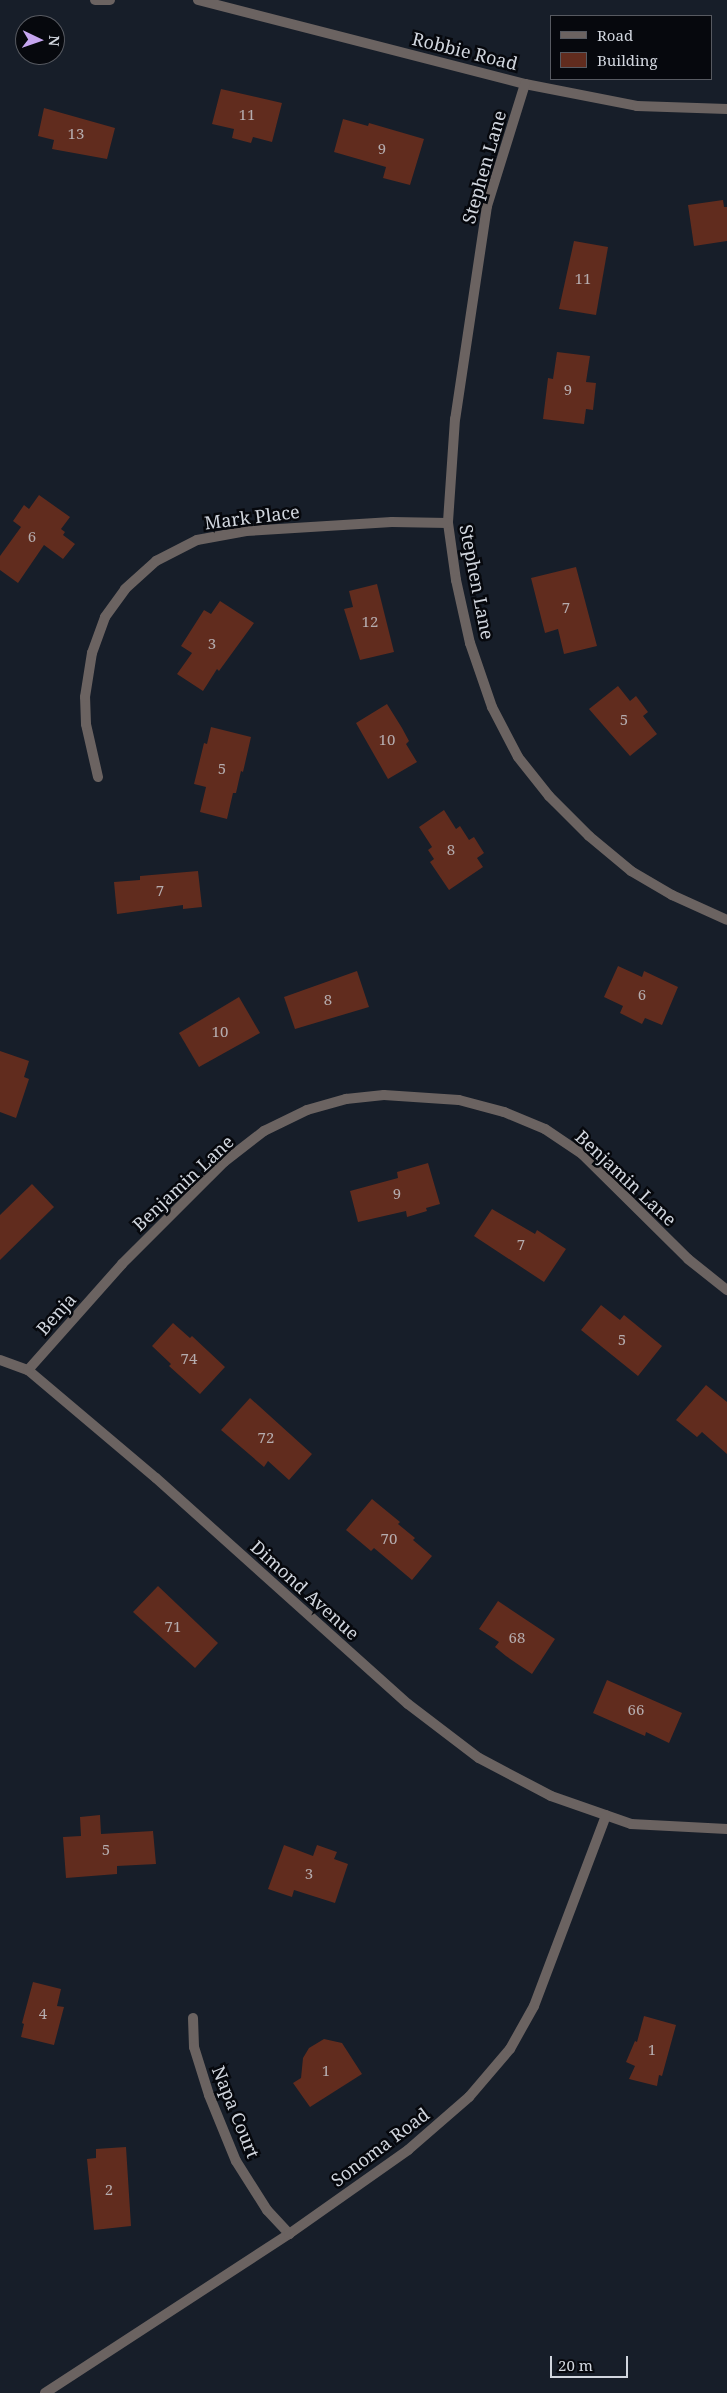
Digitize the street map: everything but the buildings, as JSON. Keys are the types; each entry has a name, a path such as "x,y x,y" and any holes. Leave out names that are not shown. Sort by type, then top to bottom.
{"street":[{"path":"96,0 110,0"},
{"name":"Robbie Road","path":"198,0 526,84 636,106 727,109"},
{"name":"Stephen Lane","path":"526,84 486,206 455,419 448,522 456,580 470,643 492,707 518,756 548,796 589,836 631,871 672,895 727,920"},
{"name":"Mark Place","path":"98,777 86,724 85,697 92,653 105,617 125,589 156,560 196,540 246,531 392,522 448,522"},
{"name":"Benjamin Lane","path":"108,1280 224,1162 264,1131 307,1110 346,1099 384,1095 459,1100 504,1112 545,1129 582,1154 688,1258 727,1290"},
{"name":"Benja","path":"28,1370 108,1280"},
{"name":"Dimond Avenue","path":"0,1360 28,1370 156,1478 408,1704 479,1758 551,1796 631,1824 727,1829"},
{"name":"Sonoma Road","path":"45,2393 288,2234 408,2150 469,2097 510,2049 534,2006 606,1816"},
{"name":"Napa Court","path":"193,2018 194,2046 199,2063 209,2095 236,2161 267,2210 288,2234"}]}
